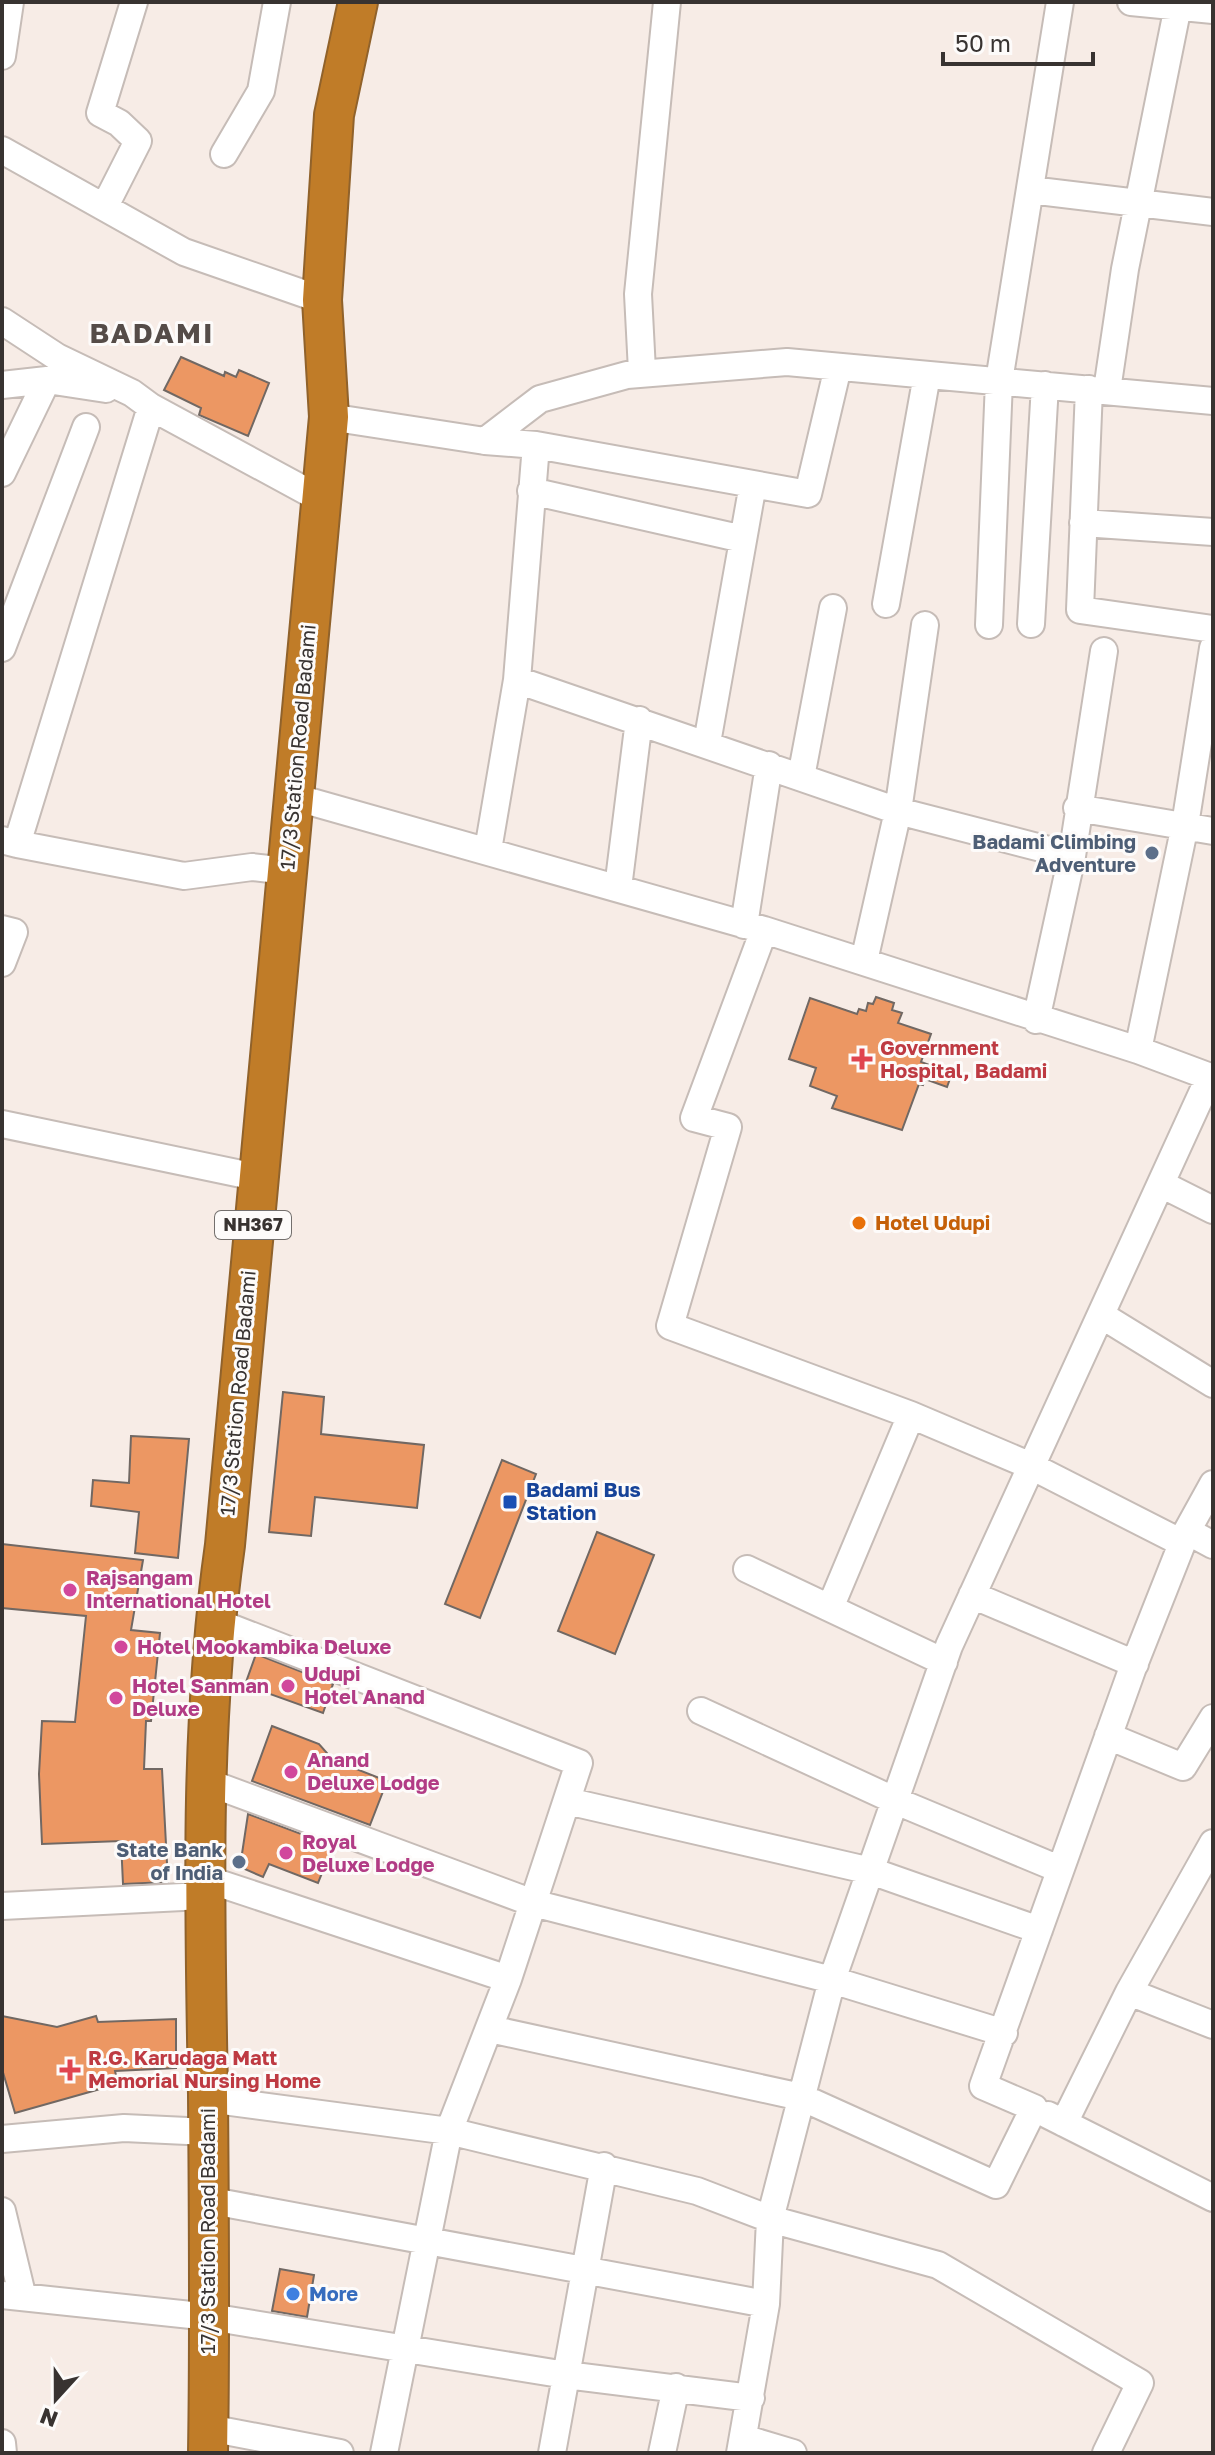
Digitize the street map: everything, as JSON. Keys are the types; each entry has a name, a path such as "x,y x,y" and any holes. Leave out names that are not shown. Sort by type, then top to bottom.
{"highway":[{"name":"17/3 Station Road Badami","path":"208,2440 210,2317 203,1887 214,1621 225,1545 256,1177 329,417 322,300 334,115 358,2"}],"street":[{"path":"2,56 10,2"},
{"path":"105,206 138,141 119,123 100,113 134,2"},
{"path":"224,154 261,91 277,2"},
{"path":"642,371 638,294 667,2"},
{"path":"989,625 999,381 1060,2"},
{"path":"1131,2 1213,10"},
{"path":"1178,6 1098,390 1083,523 1080,610 1213,629"},
{"path":"2,150 184,252 322,300"},
{"path":"1030,190 1213,212"},
{"path":"2,321 57,357 319,498"},
{"path":"485,441 540,399 642,371 787,362 1213,401"},
{"path":"329,417 485,441 536,445 808,494 838,367"},
{"path":"886,604 927,375"},
{"path":"2,385 47,380 141,400"},
{"path":"2,473 47,380"},
{"path":"1031,624 1045,385"},
{"path":"141,400 9,842 184,876 252,867 287,871"},
{"path":"2,648 86,427"},
{"path":"488,850 517,680 536,445"},
{"path":"707,743 753,484"},
{"path":"531,491 743,539"},
{"path":"1083,523 1213,532"},
{"path":"801,777 833,608"},
{"path":"864,961 898,811 925,625"},
{"path":"1138,1050 1185,825 1213,648"},
{"path":"1036,1020 1072,856 1077,808 1104,651"},
{"path":"517,680 898,811 1072,856"},
{"path":"618,888 639,720"},
{"path":"769,765 754,928 694,1118 728,1127 670,1326 911,1415 1185,1537 1213,1545"},
{"path":"294,797 488,850 864,961 1036,1020 1138,1050 1211,1077 972,1595 944,1662 832,1980 770,2219 766,2304 741,2446 793,2453"},
{"path":"1077,808 1213,831"},
{"path":"2,929 14,932 2,963"},
{"path":"2,1124 256,1177"},
{"path":"1161,1184 1213,1210"},
{"path":"1101,1315 1213,1384"},
{"path":"830,1608 911,1415"},
{"path":"1213,1484 1185,1537 1135,1664 983,2086 1034,2108 1213,2198"},
{"path":"747,1569 944,1662"},
{"path":"972,1595 1135,1664"},
{"path":"214,1621 579,1763 508,1979 449,2131 384,2453"},
{"path":"701,1711 896,1801 1059,1869"},
{"path":"1108,1736 1183,1767 1213,1718"},
{"path":"207,1782 533,1903 832,1980 1004,2033"},
{"path":"567,1801 871,1871 1039,1930"},
{"path":"1064,2123 1129,1992 1213,1843"},
{"path":"2,1906 203,1887 508,1979"},
{"path":"1129,1992 1213,2025"},
{"path":"490,2029 801,2097 996,2185 1034,2108"},
{"path":"2,2139 124,2128 208,2115 449,2131 604,2166 697,2191 770,2219 938,2265 1140,2383 1106,2453"},
{"path":"552,2453 604,2166"},
{"path":"207,2200 428,2238 766,2304"},
{"path":"2,2211 12,2295 210,2317 566,2375 751,2398"},
{"path":"662,2453 676,2387"},
{"path":"208,2440 340,2453"},
{"path":"2,2443 3,2453"}],"building":[{"path":"181,357 224,376 225,372 236,377 239,370 269,383 248,436 199,415 201,408 164,390"},
{"path":"876,997 894,1003 892,1010 902,1013 898,1023 931,1034 921,1062 952,1073 947,1087 925,1079 923,1085 919,1084 902,1130 832,1108 837,1096 810,1086 816,1068 789,1059 810,998 857,1014 859,1009 866,1011 868,1003 873,1004"},
{"path":"283,1392 324,1397 321,1434 424,1445 417,1508 315,1497 311,1536 269,1532"},
{"path":"131,1436 189,1439 178,1558 135,1553 139,1512 91,1506 93,1480 129,1483"},
{"path":"502,1460 536,1474 480,1618 445,1604"},
{"path":"597,1532 654,1555 615,1654 558,1631"},
{"path":"2,1544 143,1560 131,1630 160,1633 151,1721 146,1721 144,1769 162,1769 168,1882 123,1884 121,1841 42,1844 39,1774 42,1721 75,1722 86,1616 2,1608"},
{"name":"Udupi Hotel Anand","path":"256,1654 333,1684 323,1713 245,1685"},
{"path":"272,1726 319,1744 333,1760 387,1781 370,1825 252,1781"},
{"name":"Royal Deluxe Lodge","path":"248,1814 333,1846 318,1883 269,1864 263,1877 240,1867"},
{"path":"2,2016 57,2027 96,2016 98,2022 176,2019 176,2068 115,2071 118,2084 15,2113 2,2069"},
{"name":"More","path":"280,2269 314,2275 307,2317 272,2311"}],"place":[{"name":"Badami Climbing Adventure","path":"1152,853"},
{"name":"Government Hospital, Badami","path":"862,1059"},
{"name":"Hotel Udupi","path":"859,1223"},
{"name":"Badami Bus Station","path":"510,1502"},
{"name":"Rajsangam International Hotel","path":"70,1590"},
{"name":"Hotel Mookambika Deluxe","path":"121,1647"},
{"name":"Udupi Hotel Anand","path":"288,1686"},
{"name":"Hotel Sanman Deluxe","path":"116,1698"},
{"name":"Anand Deluxe Lodge","path":"291,1772"},
{"name":"Royal Deluxe Lodge","path":"286,1853"},
{"name":"State Bank of India","path":"239,1862"},
{"name":"R.G. Karudaga Matt Memorial Nursing Home","path":"70,2070"},
{"name":"More","path":"293,2294"}],"district":[{"name":"BADAMI","path":"152,333"}]}
